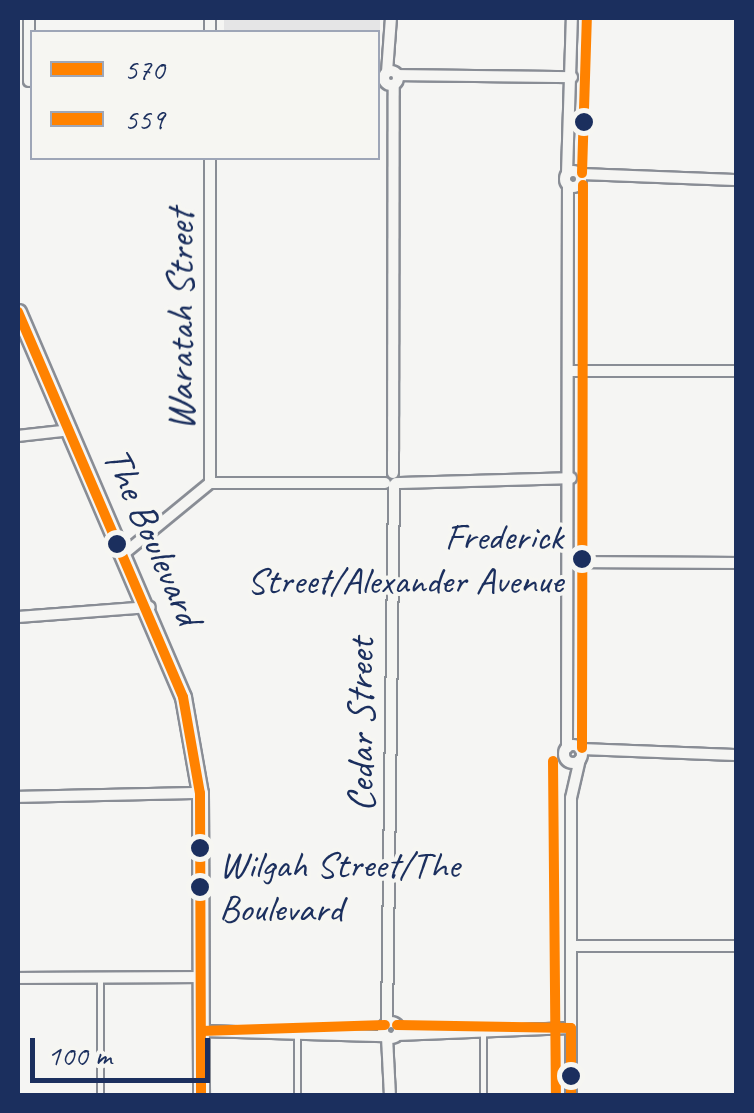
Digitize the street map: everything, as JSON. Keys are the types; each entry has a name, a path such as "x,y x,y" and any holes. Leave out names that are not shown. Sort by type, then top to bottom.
{"street":[{"path":"29,18 30,50"},
{"name":"Cedar Street","path":"390,1096 391,18"},
{"path":"571,1096 576,754 572,717 572,222 576,179 572,18"},
{"path":"388,78 572,76"},
{"name":"Waratah Street","path":"210,160 210,483"},
{"path":"576,179 736,180"},
{"name":"The Boulevard","path":"18,312 151,606 184,696 200,793 201,1096"},
{"path":"572,371 736,372"},
{"path":"18,436 71,430"},
{"path":"126,552 210,483 572,478"},
{"path":"572,562 736,563"},
{"path":"18,616 122,616 151,606"},
{"path":"576,754 736,755"},
{"path":"18,798 200,793"},
{"path":"571,946 736,946"},
{"path":"18,978 201,977"},
{"path":"201,1032 571,1028"}],"lane":[{"path":"100,978 100,1096"},
{"path":"483,1028 483,1096"},
{"path":"297,1031 297,1096"}],"shaded area":[{"path":"224,18 380,18 380,30 224,30"}],"transit line":[{"name":"559","path":"582,173 587,18"},
{"name":"559","path":"582,748 583,185"},
{"name":"570","path":"18,312 183,697 200,793 201,1096"},
{"name":"559","path":"553,761 556,1096"},
{"name":"570","path":"201,1031 385,1025"},
{"name":"570","path":"397,1025 571,1028 571,1096"}],"place":[{"name":"Frederick Street/Alexander Avenue","path":"582,559"},
{"name":"Wilgah Street/The Boulevard","path":"200,887"}]}
